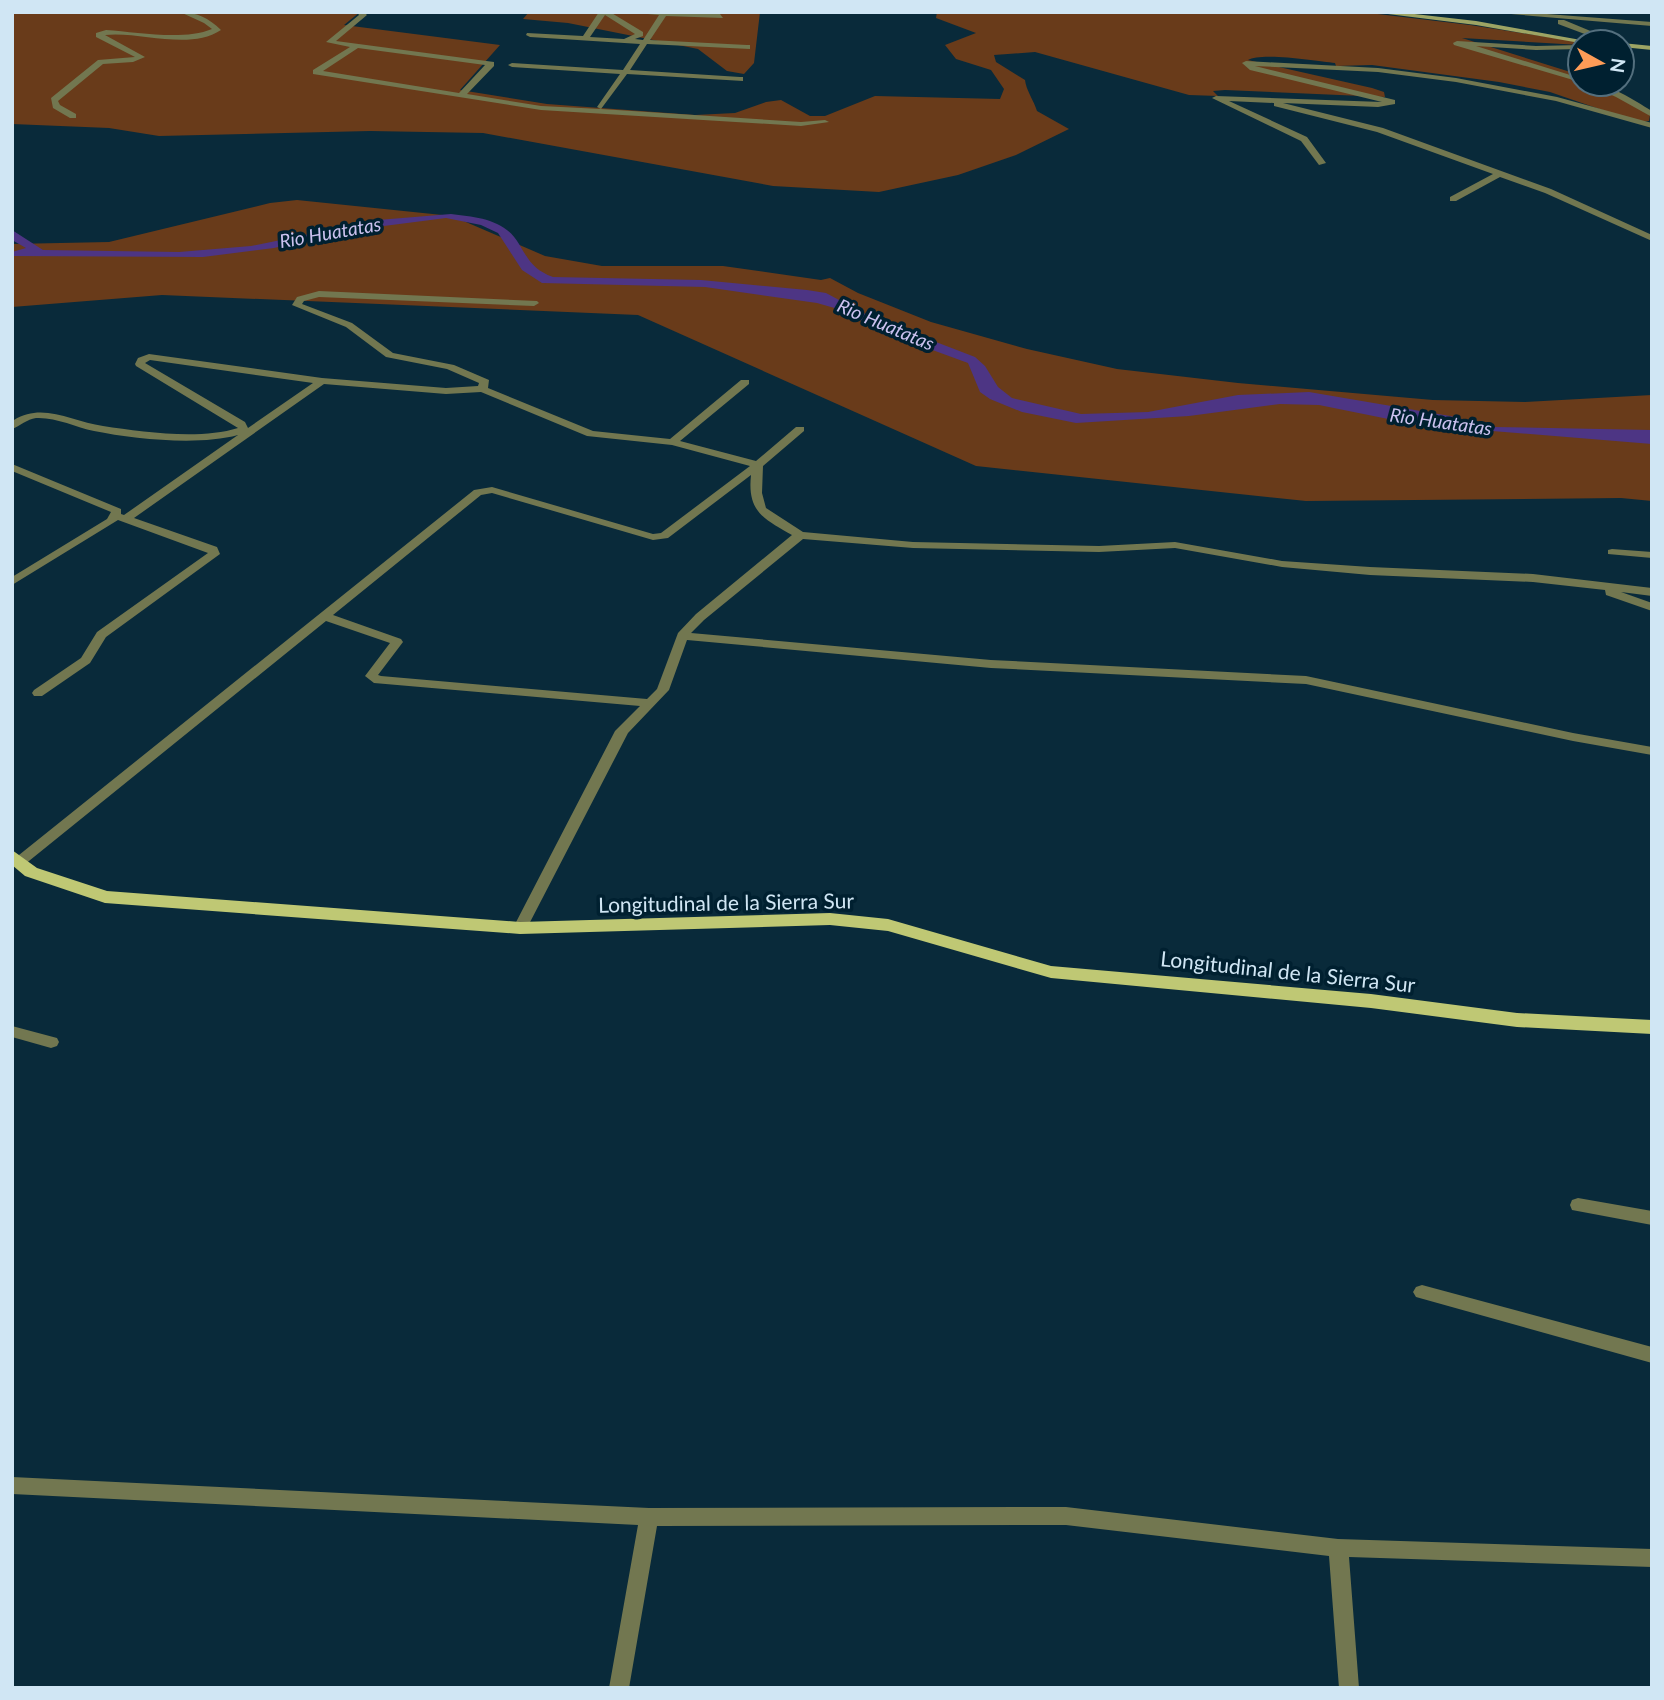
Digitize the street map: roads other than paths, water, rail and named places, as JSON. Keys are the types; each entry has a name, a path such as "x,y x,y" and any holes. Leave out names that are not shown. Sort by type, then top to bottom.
{"main road":[{"name":"Longitudinal de la Sierra Sur","path":"15,859 31,872 105,897 520,928 830,919 888,925 1051,972 1371,1001 1517,1020 1652,1027"}],"street":[{"path":"73,116 56,106 54,100 101,62 141,57 99,35 106,32 191,36 217,30 207,21 183,12"},
{"path":"360,12 363,15 330,41 491,64 461,95"},
{"path":"585,38 604,12 640,34 625,41"},
{"path":"628,12 720,16"},
{"path":"1375,12 1476,23 1566,38"},
{"path":"1490,12 1652,24"},
{"path":"1533,12 1577,28"},
{"path":"1615,12 1617,21"},
{"path":"601,107 664,14"},
{"path":"530,35 747,47"},
{"path":"1566,47 1457,43 1566,76"},
{"path":"356,46 316,72 600,114 800,124 825,122"},
{"path":"1322,163 1304,139 1273,122 1216,98 1378,105 1392,102 1253,68 1246,65 1248,62 1378,70 1489,86 1557,99 1652,126"},
{"path":"512,65 740,79"},
{"path":"1263,98 1272,103 1380,130 1548,191 1652,238"},
{"path":"1624,98 1652,115"},
{"path":"1453,199 1499,174"},
{"path":"482,389 485,382 478,377 450,367 390,355 349,325 297,304 300,299 319,294 534,303"},
{"path":"12,426 25,417 40,415 99,429 145,433 228,436 244,430 241,424 140,364 142,359 149,357 322,381 446,391 482,389 591,434 673,442 758,465"},
{"path":"12,582 121,517 322,381"},
{"path":"673,442 745,382"},
{"path":"15,859 478,492 492,490 653,537 664,536 758,465 800,429"},
{"path":"758,465 753,497 762,512 800,535 913,545 1099,549 1175,545 1282,564 1589,583 1652,592"},
{"path":"12,467 115,509 121,517 196,541 213,549 214,554 101,635 86,660 38,693"},
{"path":"520,928 622,732 663,690 681,636 700,617 800,535"},
{"path":"1612,552 1652,555"},
{"path":"1589,583 1652,607"},
{"path":"324,616 397,642 372,676 378,680 649,703"},
{"path":"681,636 991,664 1307,680 1573,737 1652,751"},
{"path":"12,1031 51,1042"},
{"path":"1578,1205 1652,1218"},
{"path":"1422,1292 1652,1355"},
{"path":"12,1485 649,1517 1066,1516 1338,1548 1652,1558"},
{"path":"619,1688 649,1517"},
{"path":"1338,1548 1349,1688"}],"water":[{"name":"Rio Huatatas","path":"451,214 498,224 513,236 533,264 553,277 701,280 826,293 871,317 975,357 985,366 998,387 1012,398 1081,414 1148,412 1238,395 1309,392 1450,416 1493,427 1652,430 1652,444 1418,425 1319,405 1280,404 1189,416 1076,423 1022,412 990,399 980,392 968,363 886,333 838,309 817,303 705,287 542,283 522,270 498,233 481,225 446,218 345,231 274,248 203,257 12,256 12,252 26,248 12,240 12,230 43,250 179,252 251,246 378,220"}]}
